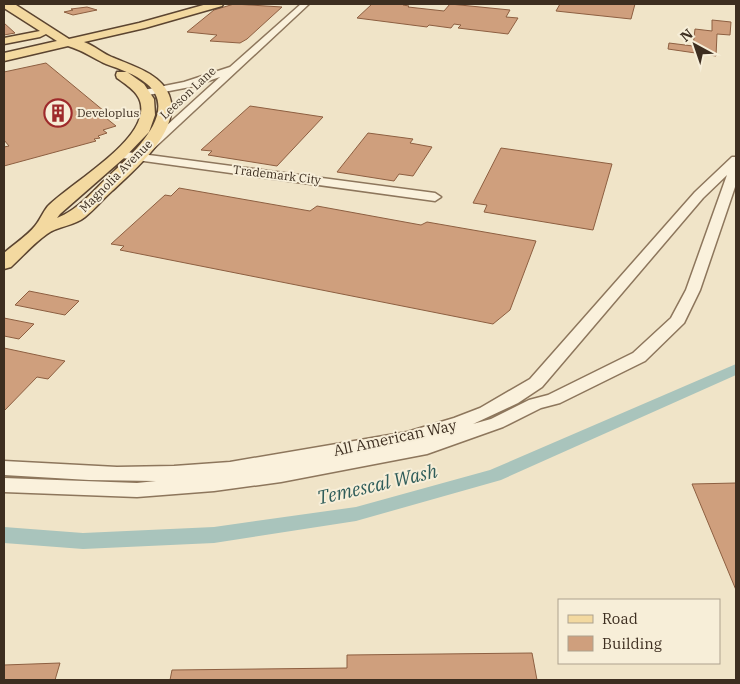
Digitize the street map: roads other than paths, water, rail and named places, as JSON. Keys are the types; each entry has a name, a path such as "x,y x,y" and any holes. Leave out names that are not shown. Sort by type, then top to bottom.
{"main road":[{"path":"4,4 19,11 67,43 81,45 114,62 122,64 155,84 159,90"},
{"path":"122,64 120,60 91,46 88,42 218,4"},
{"path":"67,43 78,32 163,9"},
{"path":"4,55 141,26"},
{"path":"4,41 66,29"},
{"path":"4,55 44,44 52,38 49,32"},
{"path":"67,43 70,49 130,80 143,93"},
{"name":"Magnolia Avenue","path":"42,228 74,217 138,157 157,134 166,114 163,97 159,90"},
{"name":"Magnolia Avenue","path":"4,263 42,228 53,211 119,155 142,132 148,115 147,99 143,93"}],"street":[{"name":"Leeson Lane","path":"138,157 305,4"},
{"name":"Leeson Lane","path":"143,93 202,80 232,69"},
{"name":"Trademark City","path":"119,155 435,196"},
{"name":"All American Way","path":"4,485 137,490 214,484 281,475 436,444 497,423 535,404 554,399 639,357 678,320 693,290 733,175 733,162"},
{"name":"All American Way","path":"4,468 116,473 229,469 384,443 442,430 471,420 513,400 536,383 699,194 733,162"}],"waterway":[{"name":"Temescal Wash","path":"4,535 83,541 214,535 356,514 495,475 736,369"}],"place":[{"name":"Developlus","path":"58,113"}]}
